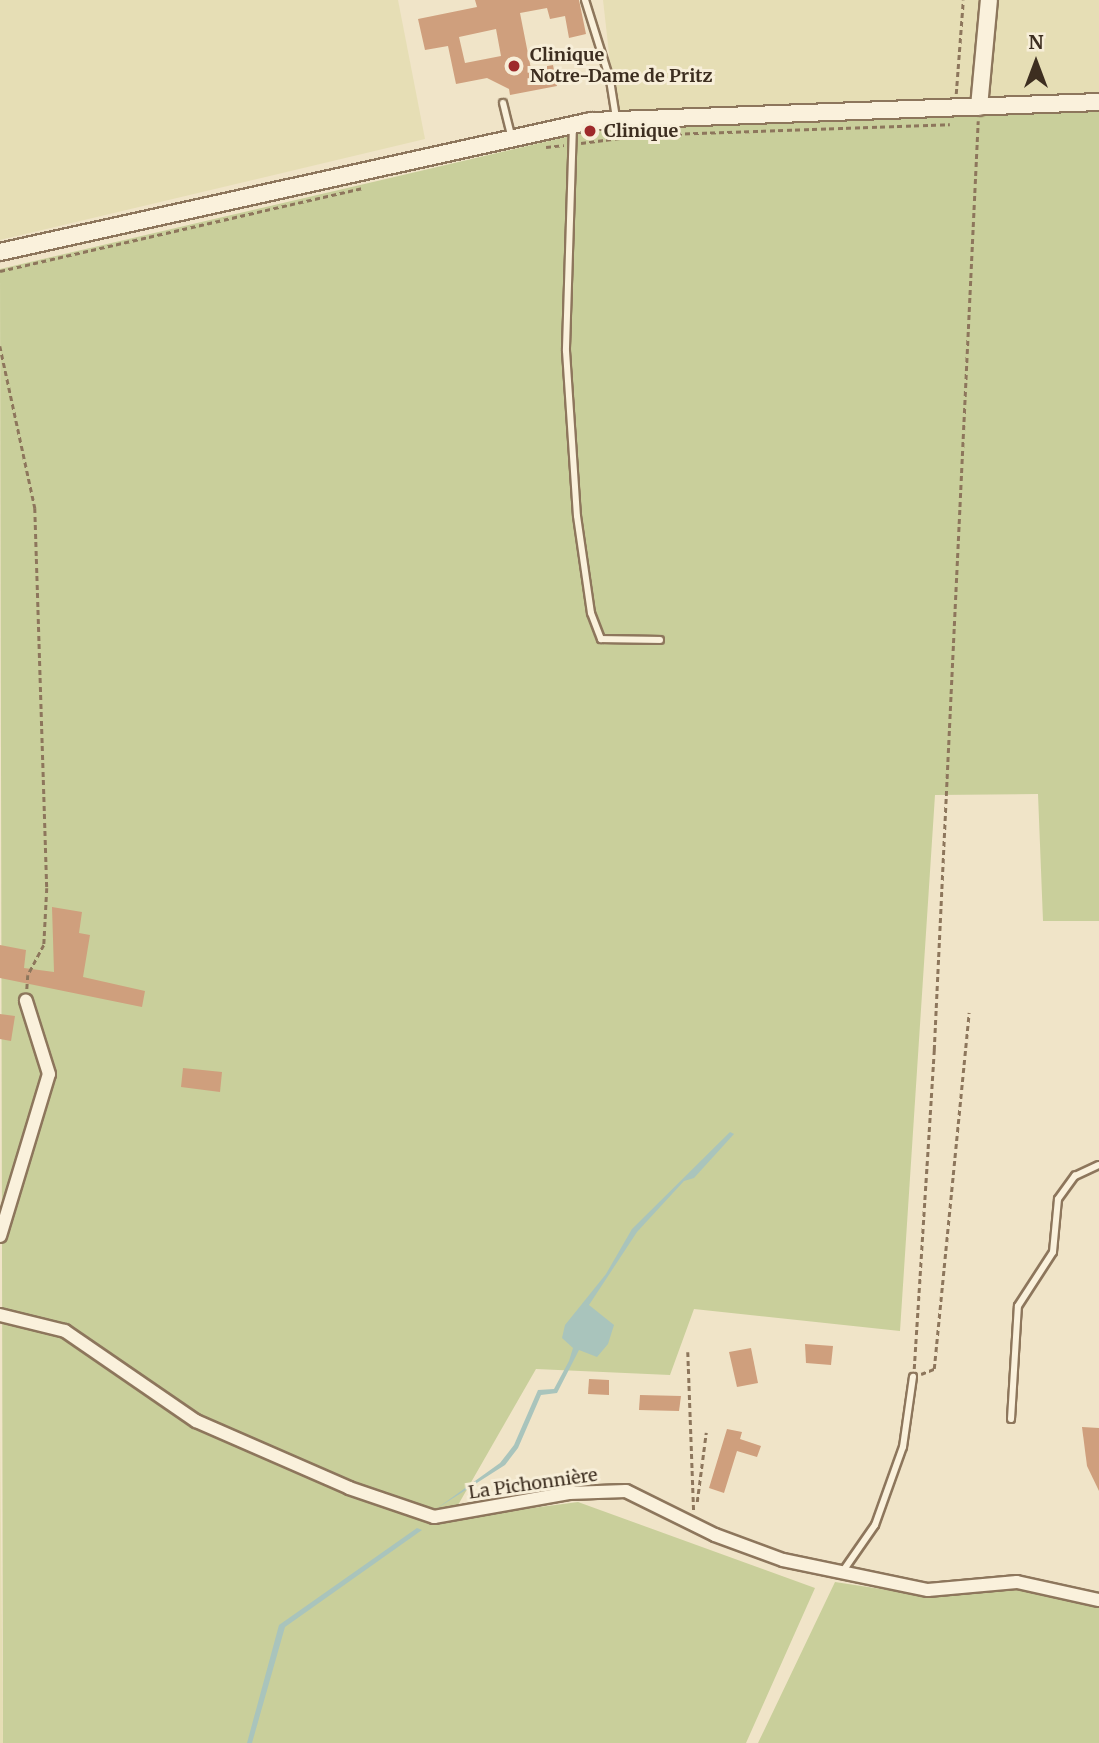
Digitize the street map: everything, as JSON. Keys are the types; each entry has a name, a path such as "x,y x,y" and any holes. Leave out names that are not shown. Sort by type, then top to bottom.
{"street":[{"path":"979,107 989,0"},
{"path":"0,252 512,135 616,118 1099,102"},
{"path":"0,1236 48,1074 26,1001"},
{"name":"La Pichonnière","path":"0,1315 65,1331 196,1421 349,1488 434,1517 569,1493 626,1490 688,1522 783,1560 928,1590 1017,1582 1099,1600"}],"lane":[{"path":"585,0 610,80 616,118"},
{"path":"503,103 512,135"},
{"path":"573,124 570,144 566,351 577,516 591,613 601,639 660,640"},
{"path":"1011,1419 1018,1306 1052,1252 1054,1212 1064,1188 1075,1176 1099,1165"},
{"path":"843,1571 875,1525 903,1447 913,1377"}],"path":[{"path":"666,134 945,127 953,122 956,108 963,0"},
{"path":"969,1013 934,1369 913,1377 934,1050 979,107"},
{"path":"535,149 638,135"},
{"path":"0,271 374,186"},
{"path":"0,346 35,508 47,888 44,945 29,975 26,1001"},
{"path":"688,1352 696,1508"},
{"path":"688,1522 696,1508 706,1433"}],"shaded area":[{"path":"0,0 398,0 425,139 0,240"},
{"path":"603,0 1099,0 1099,104 617,125"},
{"path":"0,1426 3,1743 0,1743"}],"green space":[{"path":"1099,104 1099,921 1043,921 1038,794 935,795 900,1331 694,1309 670,1375 536,1369 450,1519 578,1502 815,1588 746,1743 3,1743 0,269 617,125"},
{"path":"835,1582 927,1596 975,1593 976,1585 1017,1582 1099,1600 1099,1743 758,1743"}],"water":[{"path":"730,1132 734,1134 694,1178 684,1181 637,1232 589,1305 614,1325 608,1344 597,1357 579,1350 557,1393 541,1395 518,1448 505,1465 436,1509 500,1463 514,1445 538,1390 554,1389 569,1361 573,1348 562,1338 565,1325 606,1274 632,1229"},
{"path":"417,1528 422,1530 285,1627 252,1743 247,1743 279,1625"}],"building":[{"path":"475,0 579,0 586,34 569,38 565,16 550,19 547,8 520,13 531,69 553,65 557,86 510,95 509,89 487,78 456,84 448,46 425,50 418,19 477,7","holes":["496,29 501,56 465,63 459,37"]},
{"path":"52,907 82,912 79,933 90,935 83,977 145,991 142,1007 0,978 0,945 26,950 24,968 54,972"},
{"path":"0,1014 15,1016 11,1041 0,1039"},
{"path":"183,1068 222,1072 220,1092 181,1087"},
{"path":"805,1344 833,1346 831,1365 806,1363"},
{"path":"751,1348 758,1383 737,1387 729,1352"},
{"path":"589,1379 609,1380 609,1395 588,1394"},
{"path":"640,1395 681,1396 679,1411 639,1410"},
{"path":"1082,1427 1099,1428 1099,1491 1087,1466"},
{"path":"727,1429 742,1432 740,1439 761,1446 757,1457 737,1451 724,1493 709,1488"}],"place":[{"name":"Clinique Notre-Dame de Pritz","path":"514,66"},
{"name":"Clinique","path":"590,131"}]}
